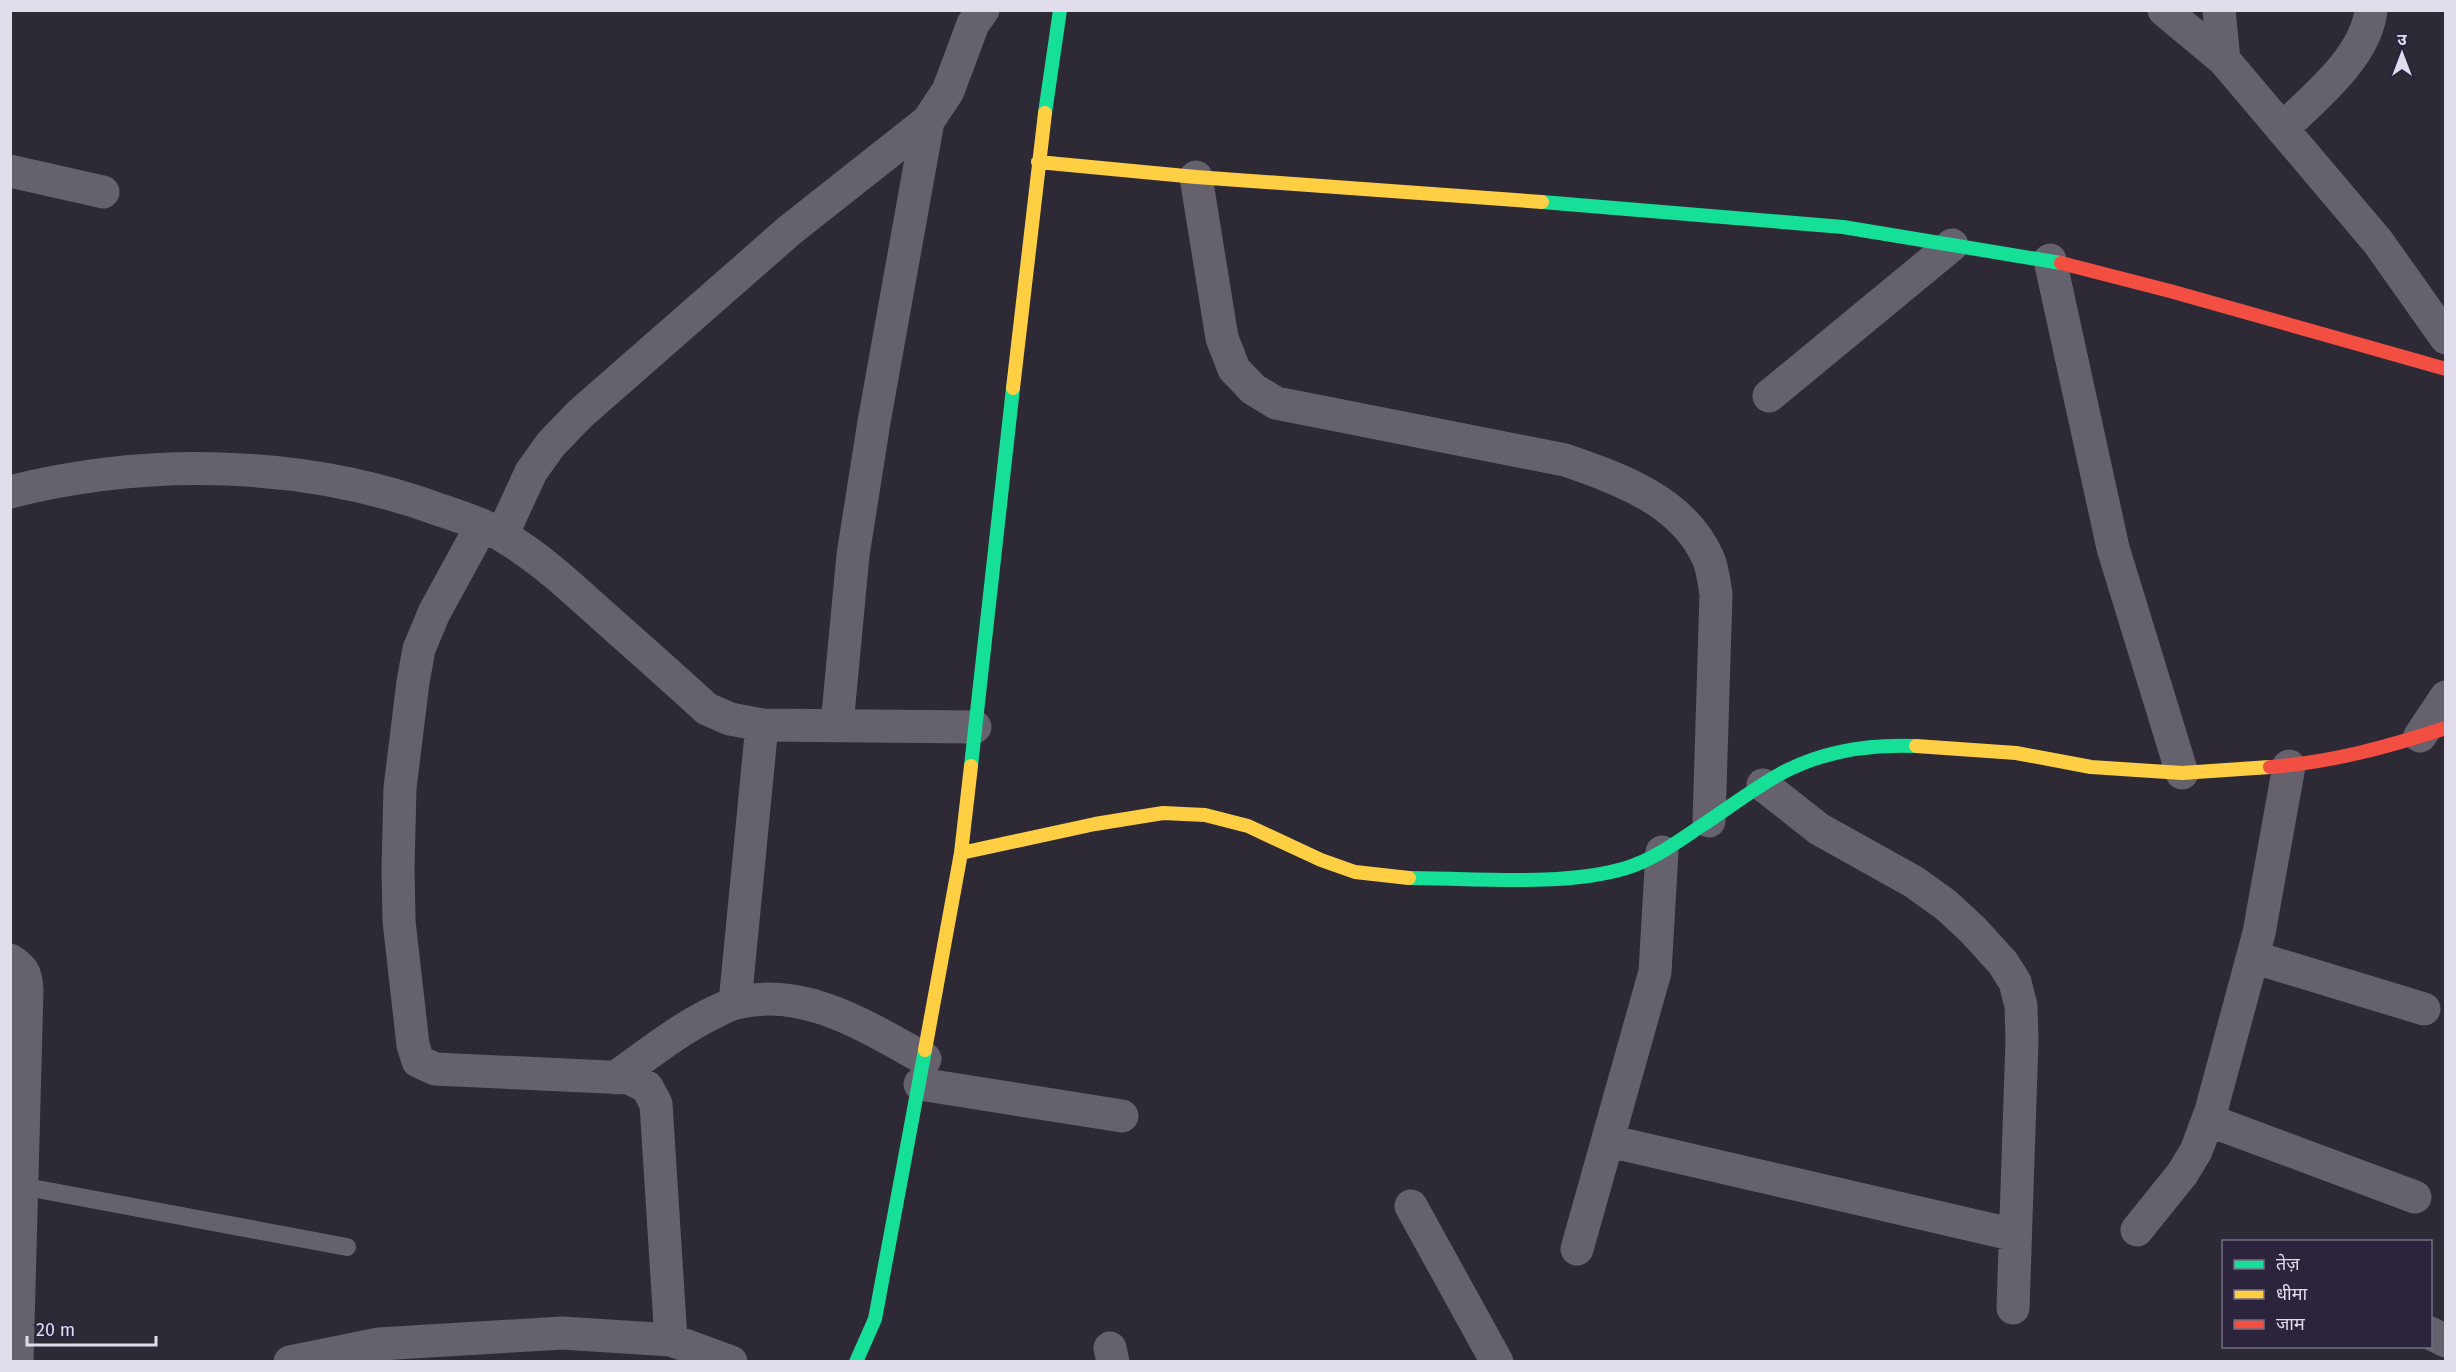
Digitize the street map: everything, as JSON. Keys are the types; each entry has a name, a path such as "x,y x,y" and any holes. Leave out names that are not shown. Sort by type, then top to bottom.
{"main road":[{"path":"856,1362 875,1319 961,853 1038,162 1060,10"},
{"path":"1038,162 1196,177 1659,210 1843,227 2050,260 2170,291 2445,369"},
{"path":"961,853 1095,824 1163,813 1205,816 1248,825 1321,860 1355,872 1406,878 1546,879 1593,876 1628,868 1662,852 1780,774 1813,759 1851,749 1896,745 1957,747 2016,753 2091,767 2182,773 2311,764 2373,751 2433,732"}],"street":[{"path":"671,1340 656,1104 647,1087 629,1078 435,1069 418,1061 413,1045 399,921 398,868 400,788 419,649 434,613 551,444 580,414 790,230 928,122 948,91 973,24 983,10"},
{"path":"2164,10 2224,60 2379,243 2445,338"},
{"path":"2219,10 2224,60"},
{"path":"2282,129 2342,71 2358,46 2371,10"},
{"path":"837,725 853,555 874,422 928,122"},
{"path":"10,171 103,192"},
{"path":"1196,177 1222,338 1234,369 1253,389 1276,403 1565,459 1610,475 1644,492 1671,510 1694,533 1709,560 1716,594 1709,821"},
{"path":"1769,396 1952,245"},
{"path":"2050,260 2113,548 2182,773"},
{"path":"10,492 57,480 144,470 233,469 326,479 399,495 492,530 545,563 707,709 730,719 762,725 975,727"},
{"path":"2433,732 2445,697"},
{"path":"735,1003 762,725"},
{"path":"2137,1230 2196,1151 2208,1120 2266,901 2289,766"},
{"path":"1763,785 1818,829 1914,882 1946,905 1995,955 2016,982 2021,1006 2022,1040 2013,1308"},
{"path":"1577,1249 1655,972 1662,852"},
{"path":"2253,957 2424,1009"},
{"path":"10,960 23,968 27,977 17,1362"},
{"path":"615,1078 692,1023 735,1003 776,999 809,1004 847,1016 922,1072 1122,1116"},
{"path":"2208,1120 2415,1197"},
{"path":"1609,1141 2015,1235"},
{"path":"1411,1206 1497,1362"},
{"path":"290,1362 379,1344 562,1333 671,1340 731,1362"}],"lane":[{"path":"21,1186 347,1247"}],"traffic: fast":[{"path":"1045,113 1060,10"},
{"path":"1542,202 1843,227 2061,263"},
{"path":"971,766 1013,388"},
{"path":"1409,878 1547,880 1602,874 1626,868 1665,850 1760,786 1796,766 1829,755 1863,748 1916,746"},
{"path":"856,1362 875,1319 925,1050"}],"traffic: slow":[{"path":"1013,388 1045,113"},
{"path":"1038,162 1196,177 1542,202"},
{"path":"1916,746 2016,753 2091,767 2182,773 2270,767"},
{"path":"925,1050 961,853 971,766"},
{"path":"961,853 1095,824 1163,813 1205,815 1248,826 1321,860 1355,872 1409,878"}],"traffic: jam":[{"path":"2061,263 2170,291 2446,369"},
{"path":"2270,767 2359,753 2446,728"}]}
